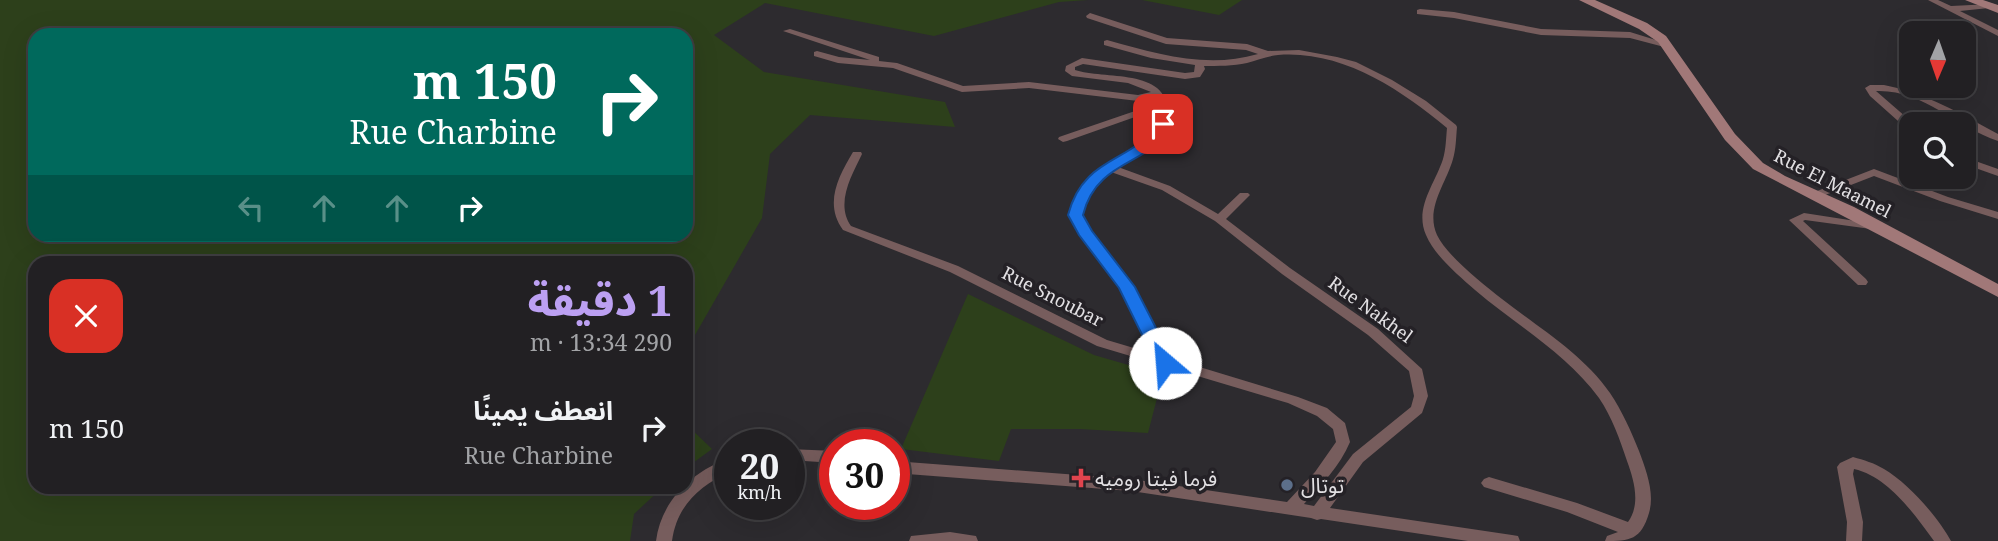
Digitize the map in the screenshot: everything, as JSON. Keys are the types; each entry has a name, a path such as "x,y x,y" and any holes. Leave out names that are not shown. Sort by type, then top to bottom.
{"street":[{"name":"Rue El Maamel","path":"1585,0 1643,26 1668,45 1689,80 1740,150 1768,173 1882,228 1998,291"},
{"path":"1932,0 1998,33"},
{"path":"1971,0 1993,7"},
{"path":"1951,9 1993,7"},
{"path":"1420,12 1454,15 1541,32 1630,35 1668,45"},
{"path":"1090,16 1166,41 1247,47 1266,54 1316,54 1358,66 1437,114 1452,127 1448,159 1427,212 1431,236 1486,295 1556,349 1605,396 1632,452 1643,490 1644,512 1631,530 1621,539 1613,541"},
{"path":"787,31 962,89 1020,85 1138,98 1157,94"},
{"path":"1107,43 1160,59 1199,63 1250,61 1266,54"},
{"path":"817,54 838,60 885,64"},
{"path":"1165,363 1127,287 1085,232 1076,215 1079,200 1095,177 1107,167 1150,144 1160,133 1164,110 1157,94 1147,85 1075,74 1070,71 1070,66 1082,61 1185,76 1197,75 1199,63"},
{"path":"1899,117 1873,94 1870,88 1893,90 1929,102 1948,112"},
{"path":"1063,139 1135,114 1163,124"},
{"path":"1976,127 1998,138"},
{"name":"Rue Snoubar","path":"857,155 843,183 839,201 841,223 847,229 954,269 1102,342 1293,400 1334,419 1343,434 1340,449 1320,477 1290,509"},
{"path":"1976,165 1998,173"},
{"name":"Rue Nakhel","path":"1107,167 1166,188 1219,219 1286,271 1373,332 1415,369 1421,396 1418,409 1358,458 1317,514"},
{"path":"1816,195 1874,172 1944,200 1998,216"},
{"path":"1219,219 1244,195"},
{"path":"1862,282 1800,227 1795,218 1819,217 1882,228"},
{"path":"1854,541 1855,522 1845,474 1845,467 1853,463 1873,470 1898,488 1942,541"},
{"path":"910,468 1131,485 1512,541"},
{"path":"693,487 714,474"},
{"path":"1489,483 1571,507 1631,530"},
{"path":"664,541 665,525 676,503 686,494"},
{"path":"917,541 950,538 970,541"}],"green space":[{"path":"0,0 1088,0 1059,2 934,36 765,3 714,35 764,72 945,102 955,127 810,115 770,154 762,218 693,339 693,256 28,256 28,494 655,494 634,514 630,541 0,541"},
{"path":"1142,0 1242,0 1219,15"},
{"path":"968,294 1094,355 1163,375 1148,433 1011,429 999,461 910,450 910,429"},
{"path":"693,431 712,449 693,463"}],"place":[{"name":"فرما فيتا روميه","path":"1081,478"},
{"name":"توتال","path":"1287,485"}],"route":[{"path":"1163,124 1160,133 1150,144 1107,167 1095,177 1079,200 1076,215 1085,232 1127,287 1165,363"}]}
